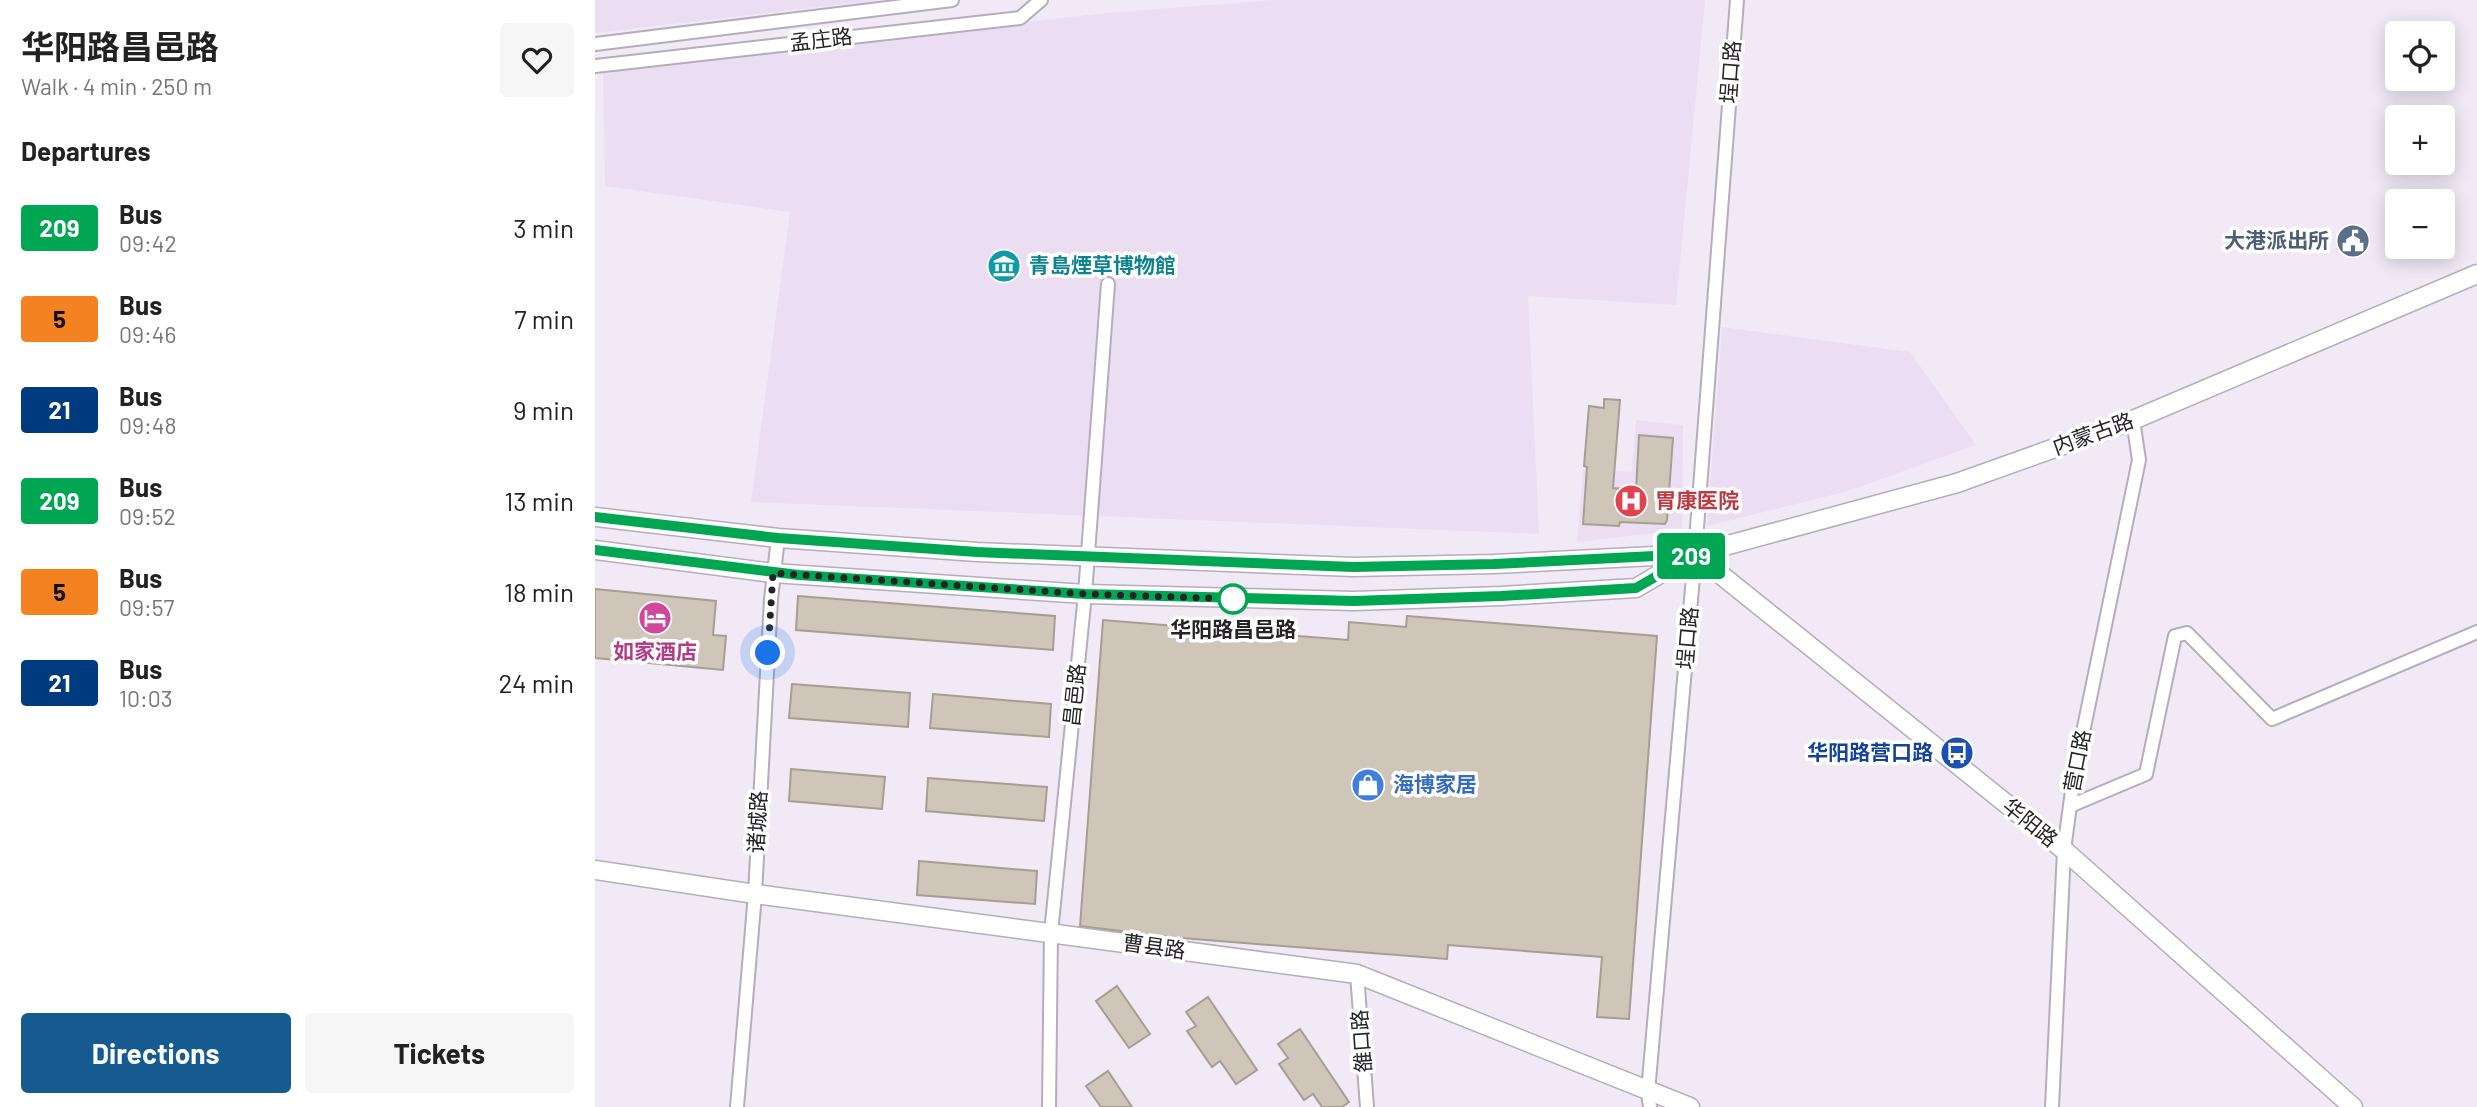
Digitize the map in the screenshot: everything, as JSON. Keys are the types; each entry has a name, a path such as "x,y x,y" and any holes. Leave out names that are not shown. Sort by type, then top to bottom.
{"main road":[{"name":"内蒙古路","path":"1695,554 1957,483 2133,419 2477,274"},
{"path":"595,517 778,538 977,552 1353,567 1494,564 1695,554"},
{"path":"595,550 773,573 1085,594 1354,601 1636,588 1695,554"},
{"name":"华阳路","path":"1695,554 2064,850 2353,1107"},
{"name":"曹县路","path":"595,870 755,894 1357,974 1649,1099 1690,1107"}],"street":[{"name":"孟庄路","path":"595,44 952,0"},
{"name":"孟庄路","path":"595,66 1020,18 1041,0"},
{"name":"埕口路","path":"1649,1099 1695,554 1737,0"},
{"name":"昌邑路","path":"1049,1107 1051,933 1085,594 1108,284"},
{"name":"营口路","path":"2052,1107 2064,850 2070,806 2139,460 2133,419"},
{"name":"诸城路","path":"737,1107 755,894 773,573 778,538"},
{"path":"2070,806 2146,774 2175,636 2187,633 2272,719 2477,632"},
{"name":"雒口路","path":"1357,974 1367,1107"}],"shaded area":[{"path":"595,0 879,0 595,33"},
{"path":"1274,0 1705,0 1676,305 1528,296 1539,534 751,502 790,212 605,186 603,69 1106,13"},
{"path":"1722,327 1910,352 1976,445 1848,491 1707,526"},
{"name":"胃康医院","path":"1636,420 1683,425 1682,530 1577,542 1583,469 1632,472"}],"building":[{"path":"1604,399 1620,400 1613,488 1636,490 1639,435 1673,438 1665,524 1583,524 1589,406 1604,408"},
{"name":"如家酒店","path":"595,589 716,601 713,635 726,636 723,670 595,658"},
{"path":"798,596 1055,616 1053,650 796,630"},
{"name":"海博家居","path":"1407,616 1657,636 1629,1019 1597,1017 1602,957 1448,945 1447,959 1169,937 1080,926 1103,620 1348,640 1349,622 1406,627"},
{"path":"792,684 910,693 908,727 789,718"},
{"path":"933,694 1051,704 1049,737 930,728"},
{"path":"791,769 885,777 882,809 789,801"},
{"path":"928,778 1047,787 1044,821 926,811"},
{"path":"919,861 1037,871 1035,904 917,895"},
{"path":"1117,986 1150,1034 1129,1048 1096,1001"},
{"path":"1208,997 1257,1070 1236,1084 1220,1061 1212,1067 1187,1031 1196,1026 1186,1012"},
{"path":"1300,1029 1349,1102 1342,1107 1322,1107 1313,1094 1304,1100 1279,1064 1288,1058 1278,1044"},
{"path":"1108,1071 1132,1107 1101,1107 1086,1086"}],"bus line":[{"name":"209","path":"595,517 778,538 977,552 1353,567 1494,564 1695,554 1636,588 1354,601 1085,594 799,575 595,550"}],"place":[{"name":"大港派出所","path":"2353,241"},
{"name":"青島煙草博物館","path":"1004,266"},
{"name":"胃康医院","path":"1631,501"},
{"name":"华阳路昌邑路","path":"1233,599"},
{"name":"如家酒店","path":"655,618"},
{"name":"华阳路营口路","path":"1957,753"},
{"name":"海博家居","path":"1368,785"}],"route":[{"path":"768,653 773,573 1085,594 1237,599 1233,599"}]}
